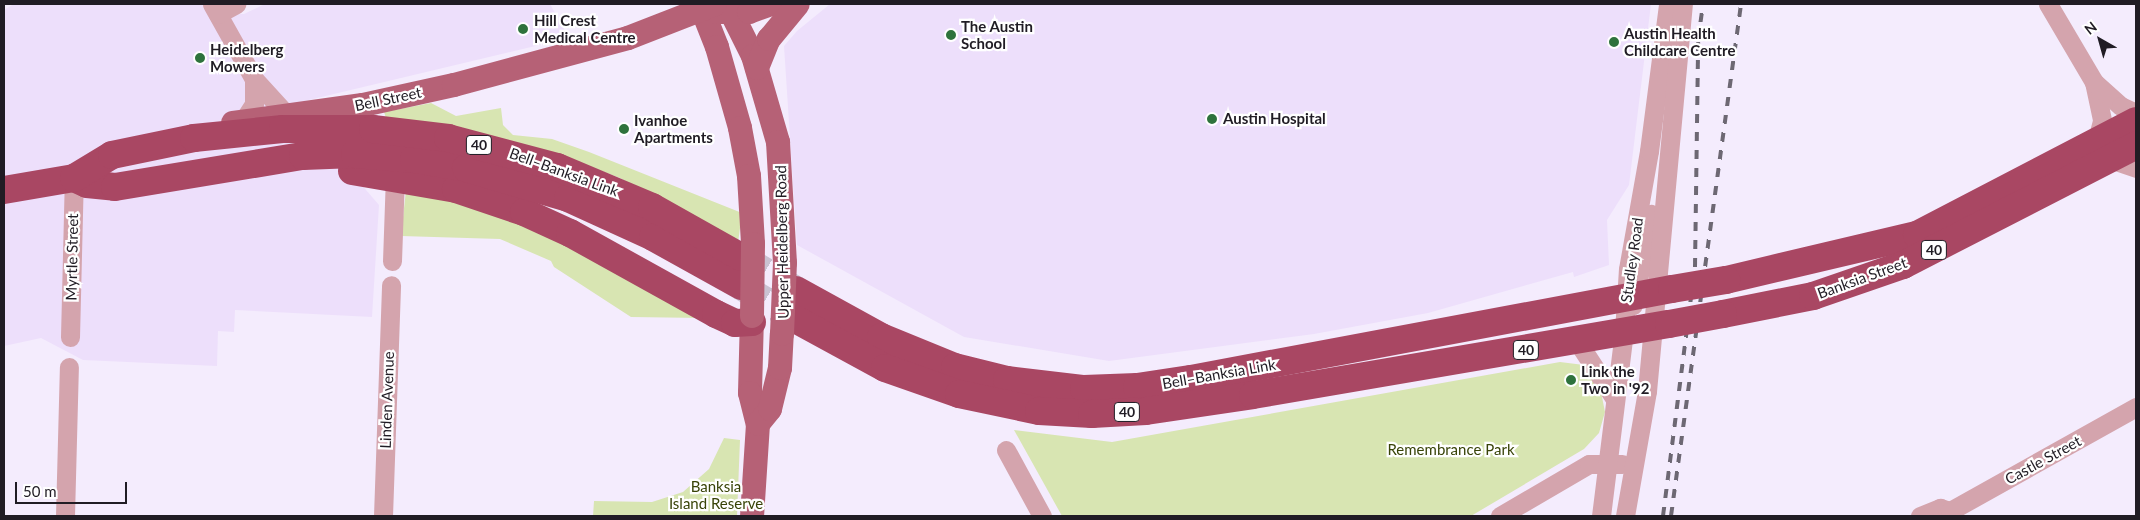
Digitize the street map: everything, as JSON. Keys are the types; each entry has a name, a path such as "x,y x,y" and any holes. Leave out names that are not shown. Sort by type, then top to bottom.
{"highway":[{"name":"Banksia Street","path":"1661,325 1821,294 1903,265 2103,151 2136,121"},
{"name":"Bell–Banksia Link","path":"194,138 257,131 344,127 418,134 481,145 607,185 747,251"},
{"name":"Bell Street","path":"4,190 74,178 112,155 194,138"},
{"name":"Banksia Street","path":"1648,295 1726,280 1917,235 2103,151 2136,145"},
{"name":"Bell–Banksia Link","path":"251,163 355,154 466,168 515,181 612,217 741,286"},
{"name":"Bell Street","path":"74,178 87,184 114,186 251,163"},
{"path":"251,163 276,168 356,171 456,189 524,212 577,236 716,314 736,323 754,319"},
{"name":"Bell–Banksia Link","path":"789,310 881,337 955,367 1006,380 1084,389 1173,382 1648,295"},
{"name":"Bell–Banksia Link","path":"789,310 885,368 934,386 1012,407 1075,413 1119,413 1173,407 1577,341 1661,325"}],"main road":[{"path":"650,30 674,4"},
{"name":"Bell Street","path":"194,138 242,121 400,98 650,30 713,8 749,12 771,4"},
{"path":"757,68 769,39 798,4"},
{"name":"Upper Heidelberg Road","path":"713,8 757,68 779,150 789,310 780,368 770,409 758,424"},
{"name":"Upper Heidelberg Road","path":"713,8 726,76 740,128 749,176 747,251 754,319 750,381 751,402 758,424 752,516"},
{"path":"754,319 789,310"},
{"path":"750,381 767,367 780,368"}],"street":[{"path":"236,4 215,9 254,79 286,114"},
{"name":"Studley Road","path":"1601,516 1610,465 1615,400 1624,332 1648,295 1652,208 1668,4"},
{"name":"Studley Road","path":"1625,516 1632,464 1661,325 1648,295 1628,269 1652,208 1666,180 1683,4"},
{"path":"2048,4 2094,82 2121,106 2136,113"},
{"path":"242,121 255,101 254,79"},
{"path":"2094,82 2102,121 2103,151 2136,168"},
{"path":"392,261 395,177"},
{"name":"Myrtle Street","path":"70,337 74,178"},
{"name":"Linden Avenue","path":"383,516 391,285"},
{"path":"1577,341 1598,368 1615,400"},
{"path":"64,516 69,367"},
{"name":"Castle Street","path":"1920,516 1940,508 1948,514 1968,509 2136,407"},
{"path":"1006,450 1042,516"},
{"path":"1500,516 1589,464 1632,464"}],"shaded area":[{"path":"14,4 212,4 218,14 244,14 265,4 550,4 569,38 292,104 379,205 372,317 235,310 234,332 218,331 217,366 83,360 41,338 4,346 4,10"},
{"name":"Austin Hospital","path":"830,4 1651,4 1629,185 1607,220 1609,265 1574,277 1573,272 1428,313 1314,334 1109,361 964,337 797,245 784,46 797,31"}],"green space":[{"path":"431,103 456,116 501,108 503,125 513,135 552,139 742,213 738,243 620,178 552,152 386,118 384,112"},
{"path":"406,190 479,200 703,318 631,317 554,267 551,261 500,239 401,236"},
{"name":"Remembrance Park","path":"1560,362 1584,365 1601,392 1605,412 1599,433 1584,449 1471,516 1062,516 1014,430 1112,442"},
{"name":"Banksia Island Reserve","path":"724,438 740,440 737,516 593,516 594,501 652,502 683,492 709,469"}],"tunnel":[{"path":"741,257 796,290"},
{"path":"741,286 795,319"}],"railway":[{"path":"1663,516 1695,267 1698,40 1703,4"},
{"path":"1671,516 1741,4"}],"place":[{"name":"Hill Crest Medical Centre","path":"523,29"},
{"name":"The Austin School","path":"951,35"},
{"name":"Austin Health Childcare Centre","path":"1614,42"},
{"name":"Heidelberg Mowers","path":"200,58"},
{"name":"Austin Hospital","path":"1212,119"},
{"name":"Ivanhoe Apartments","path":"624,129"},
{"name":"Link the Two in '92","path":"1571,380"}]}
